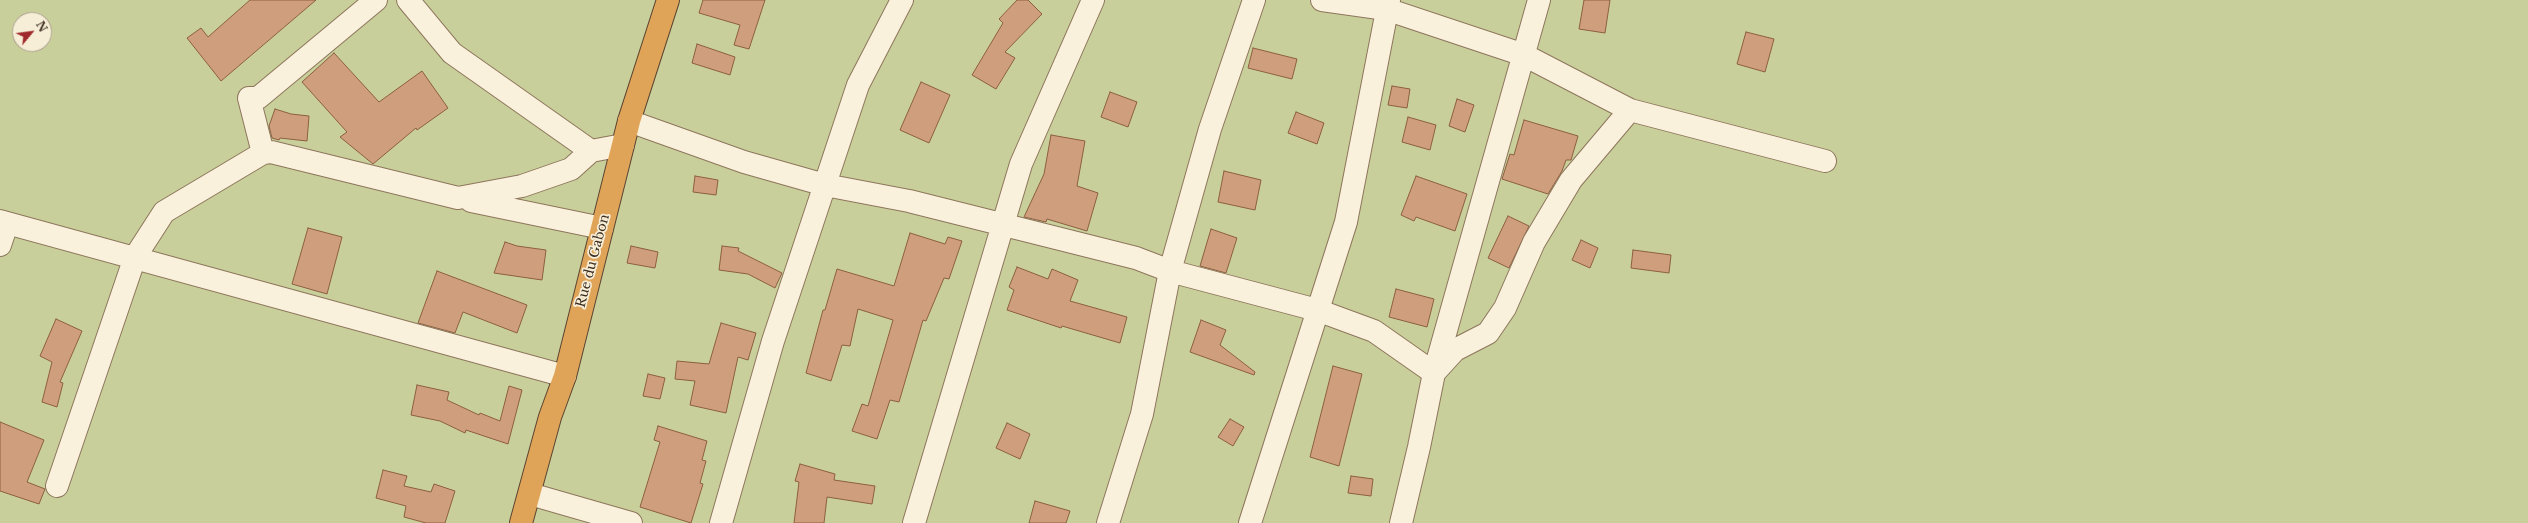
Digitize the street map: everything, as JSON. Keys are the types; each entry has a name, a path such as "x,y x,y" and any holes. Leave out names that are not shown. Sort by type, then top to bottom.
{"highway":[{"name":"Rue du Gabon","path":"521,523 550,417 565,376 629,122 668,0"}],"street":[{"path":"263,153 249,98 258,98 376,0"},
{"path":"408,0 452,53 591,151"},
{"path":"721,523 772,341 858,85 902,0"},
{"path":"914,523 1021,164 1093,0"},
{"path":"1108,523 1142,414 1170,271 1210,129 1254,0"},
{"path":"1322,0 1388,4 1524,55 1630,110 1825,161"},
{"path":"1401,523 1419,448 1434,373 1539,0"},
{"path":"1250,523 1346,222 1388,4"},
{"path":"1434,373 1455,350 1488,333 1505,308 1534,242 1571,180 1630,110"},
{"path":"629,122 744,162 824,185 909,201 1136,258 1170,271 1317,310 1374,332 1434,373"},
{"path":"458,198 529,184 571,169 591,151 623,145"},
{"path":"57,486 135,257 164,212 263,153 279,153 458,198 602,228"},
{"path":"0,245 4,223 135,257 565,376"},
{"path":"530,494 631,523"}],"green space":[{"path":"0,0 2528,0 2528,523 0,523"}],"building":[{"path":"250,0 316,0 221,81 187,38 201,28 208,37"},
{"path":"703,0 765,0 749,49 734,45 740,25 699,13"},
{"path":"1017,0 1028,0 1042,14 1005,52 1015,58 996,89 972,75 1003,23 999,19"},
{"path":"1584,0 1610,0 1605,33 1579,29"},
{"path":"1746,32 1774,39 1765,72 1737,64"},
{"path":"697,44 735,57 730,75 692,63"},
{"path":"1253,48 1297,59 1292,79 1248,68"},
{"path":"334,53 379,102 422,71 448,108 417,130 416,128 373,164 340,137 347,132 302,82"},
{"path":"921,82 950,95 929,143 900,130"},
{"path":"1392,86 1410,89 1407,108 1388,105"},
{"path":"1110,92 1137,102 1128,127 1101,117"},
{"path":"1457,99 1474,105 1465,132 1449,126"},
{"path":"275,109 291,114 309,116 307,141 280,138 279,140 272,138 269,126"},
{"path":"1296,112 1324,123 1317,144 1288,133"},
{"path":"1408,117 1436,125 1430,150 1402,142"},
{"path":"1524,120 1578,136 1571,160 1566,160 1562,171 1548,194 1502,179 1510,154 1514,155"},
{"path":"1051,135 1085,141 1077,186 1098,193 1087,231 1047,219 1046,222 1024,217 1044,174"},
{"path":"1224,171 1261,180 1255,210 1218,202"},
{"path":"695,176 718,180 716,195 693,192"},
{"path":"1416,176 1467,194 1455,231 1416,217 1414,221 1401,215"},
{"path":"1508,216 1529,226 1509,268 1488,258"},
{"path":"308,228 342,237 327,294 292,284"},
{"path":"1211,229 1237,238 1226,273 1200,266"},
{"path":"910,233 945,244 948,237 962,241 949,279 944,278 926,321 923,320 899,402 890,400 877,439 852,431 862,404 868,406 893,320 858,309 850,346 842,345 831,381 806,373 823,310 825,310 837,269 894,286"},
{"path":"1581,240 1598,248 1590,268 1572,260"},
{"path":"505,242 517,246 546,250 542,280 494,273"},
{"path":"631,246 658,252 655,268 627,263"},
{"path":"722,246 739,248 738,251 782,273 775,288 748,274 719,270"},
{"path":"1633,250 1671,255 1669,273 1631,268"},
{"path":"1017,267 1048,279 1052,269 1078,280 1070,301 1127,317 1120,343 1062,326 1061,328 1007,310 1014,290 1009,287"},
{"path":"437,271 527,305 517,333 463,312 455,333 418,323"},
{"path":"1396,289 1434,299 1427,327 1389,317"},
{"path":"56,319 82,331 60,382 63,383 57,407 42,402 52,362 40,356"},
{"path":"1201,320 1226,330 1220,345 1255,372 1254,375 1190,352"},
{"path":"721,323 756,333 748,360 738,357 726,413 690,405 695,381 675,379 677,361 709,364"},
{"path":"1333,366 1362,374 1339,466 1310,457"},
{"path":"648,374 665,378 660,399 643,396"},
{"path":"417,385 449,392 447,400 479,415 480,413 500,421 509,386 522,390 508,444 466,430 465,433 440,421 411,415"},
{"path":"1230,419 1244,427 1233,446 1218,437"},
{"path":"0,422 44,440 27,482 45,489 39,504 0,491"},
{"path":"1007,423 1030,434 1020,459 996,448"},
{"path":"658,426 707,441 702,460 706,461 700,483 703,484 691,523 640,507 660,442 654,440"},
{"path":"800,464 835,474 834,480 875,486 872,504 827,497 824,523 794,523 799,482 795,481"},
{"path":"383,470 407,476 404,486 431,492 434,484 455,491 445,523 426,523 404,517 406,506 376,498"},
{"path":"1351,476 1373,479 1371,496 1348,493"},
{"path":"1035,501 1070,511 1066,523 1029,523"}]}
